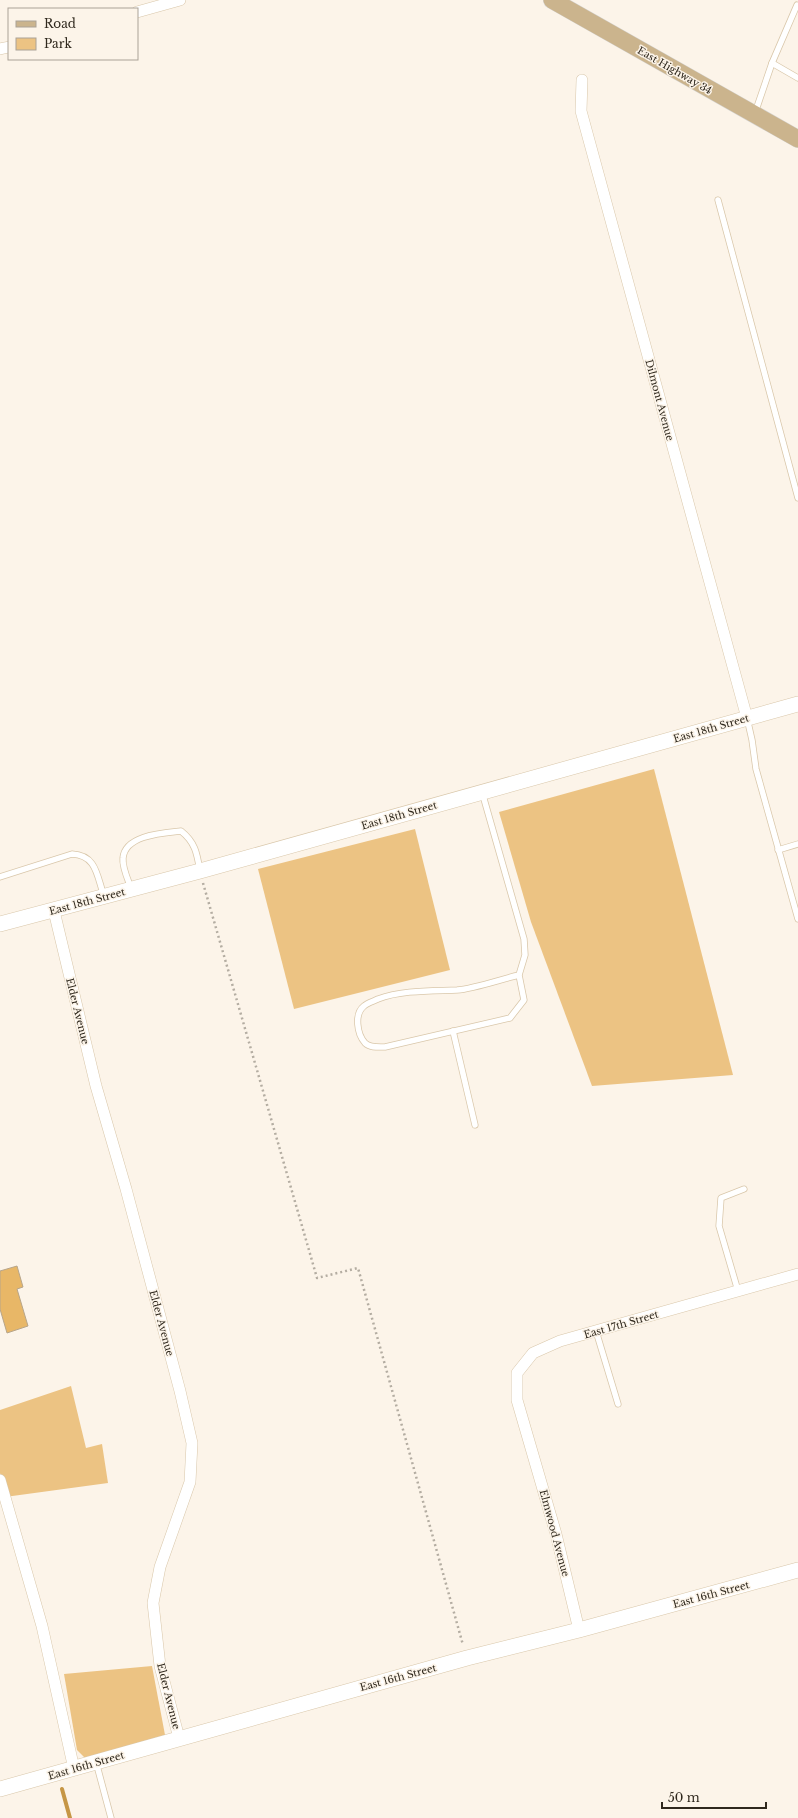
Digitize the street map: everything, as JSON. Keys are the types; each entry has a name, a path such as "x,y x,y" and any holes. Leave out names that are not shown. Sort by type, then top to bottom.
{"main road":[{"name":"East Highway 34","path":"552,0 798,140"}],"street":[{"path":"138,12 180,0"},
{"name":"Dilmont Avenue","path":"582,80 581,111 747,718"},
{"name":"East 18th Street","path":"0,924 54,911 200,871 798,704"},
{"name":"Elder Avenue","path":"54,911 96,1086 146,1264 192,1443 190,1482 160,1567 154,1603 160,1666 179,1738"},
{"name":"East 17th Street","path":"528,1436 517,1400 517,1373 533,1353 560,1341 798,1274"},
{"name":"Elmwood Avenue","path":"528,1436 556,1534 579,1630"},
{"path":"0,1480 42,1626 74,1768"},
{"name":"East 16th Street","path":"0,1789 467,1658 579,1630 798,1570"}],"lane":[{"path":"755,115 772,63 797,5"},
{"path":"772,63 798,78"},
{"path":"718,200 798,498"},
{"path":"747,718 756,769 798,919"},
{"path":"482,792 524,939 525,955 519,975 524,1000 510,1018 385,1047 374,1047 365,1043 359,1032 357,1022 363,1006 378,999 392,995 457,990 519,975"},
{"path":"131,889 122,859 125,848 133,840 181,831 192,841 197,850 200,871"},
{"path":"778,850 798,844"},
{"path":"0,877 72,854 82,854 92,863 104,897"},
{"path":"453,1031 475,1125"},
{"path":"738,1291 719,1226 719,1211 721,1198 744,1189"},
{"path":"596,1331 618,1404"},
{"path":"96,1762 111,1818"}],"path":[{"path":"200,871 318,1278 358,1268 467,1658"}],"green space":[{"path":"654,769 733,1075 592,1086 531,922 499,812"},
{"path":"415,829 450,970 294,1009 258,869"},
{"path":"71,1386 86,1448 102,1444 108,1483 5,1497 0,1473 0,1410"},
{"path":"152,1666 165,1735 85,1758 77,1750 64,1674"}],"building":[{"path":"17,1266 23,1287 17,1289 28,1326 7,1333 0,1309 0,1271"}],"waterway":[{"path":"62,1789 70,1818"}]}
